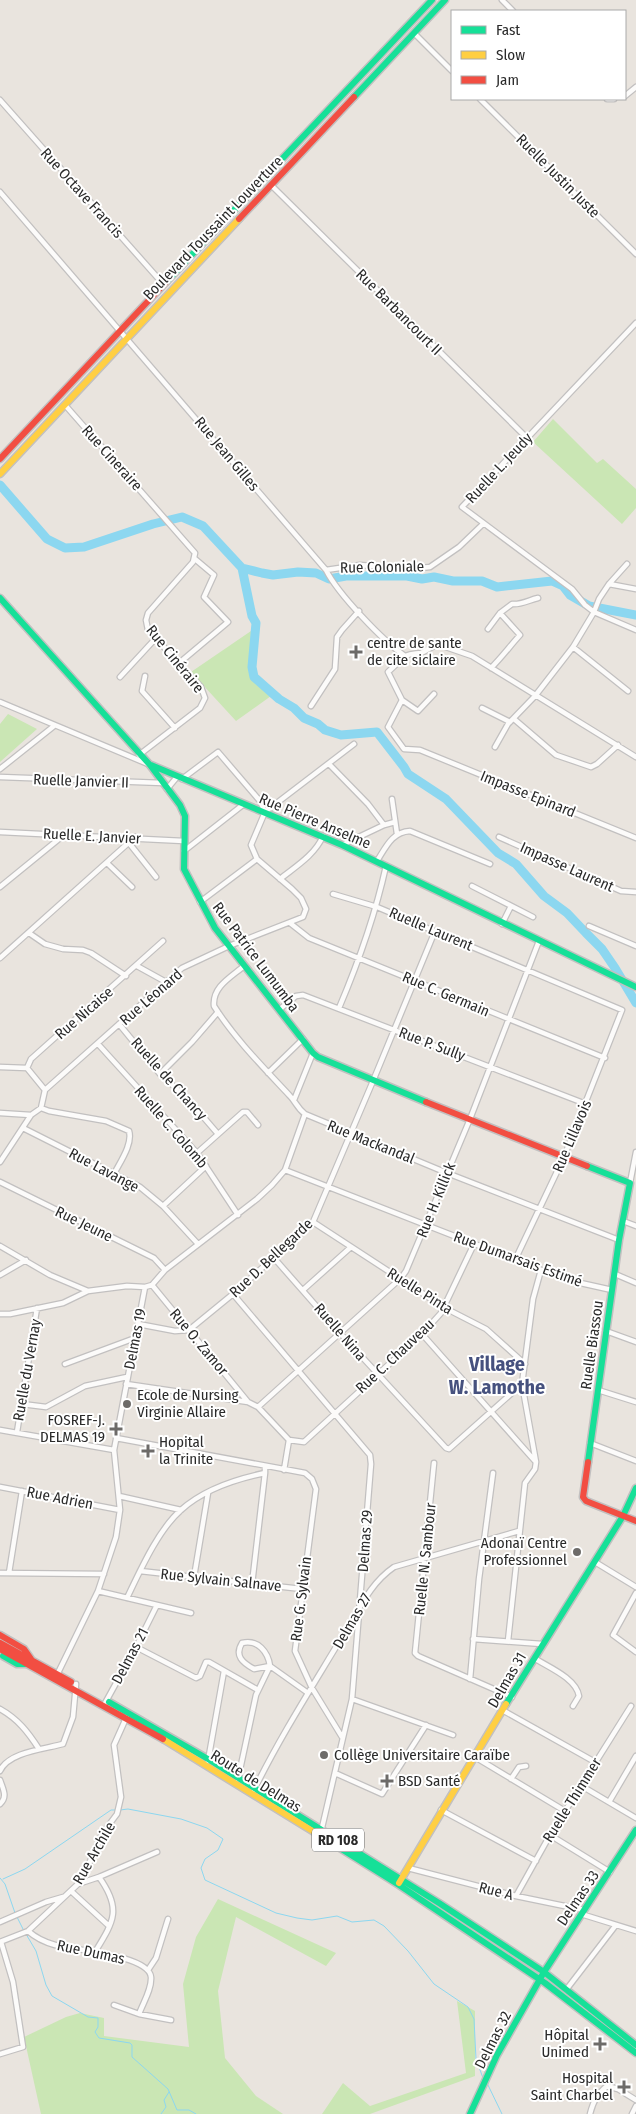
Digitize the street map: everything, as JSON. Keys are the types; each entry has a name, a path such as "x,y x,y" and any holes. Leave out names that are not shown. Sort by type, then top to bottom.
{"main road":[{"name":"Boulevard Toussaint Louverture","path":"0,459 432,0"},
{"name":"Boulevard Toussaint Louverture","path":"2,472 445,0"},
{"name":"Rue Patrice Lumumba","path":"0,598 139,755 150,765 165,786 184,816 184,869 200,902 215,928 313,1053 373,1081 630,1183"},
{"name":"Rue Pierre Anselme","path":"150,765 323,836 635,987"},
{"name":"Ruelle Biassou","path":"624,1516 584,1499 590,1443 619,1240 630,1183"},
{"name":"Delmas 31","path":"400,1882 441,1810 504,1711 542,1644 624,1516 636,1488"},
{"path":"624,1516 636,1521"},
{"path":"0,1635 24,1649 30,1662 17,1664 0,1655"},
{"name":"Route de Delmas","path":"0,1643 30,1662 128,1715 207,1762 544,1972 564,1992 636,2054"},
{"name":"Route de Delmas","path":"0,1650 30,1662"},
{"name":"Delmas 33","path":"543,1981 544,1972 552,1962 607,1870 636,1830"},
{"name":"Route de Delmas","path":"400,1882 534,1975 564,1992 636,2045"},
{"path":"552,1962 550,1971 552,1978"},
{"path":"534,1975 536,1982 534,1989"},
{"name":"Delmas 32","path":"470,2114 504,2041 534,1989 543,1981"}],"street":[{"path":"502,0 512,10"},
{"path":"414,33 451,70"},
{"path":"626,95 636,87"},
{"name":"Rue Octave Francis","path":"0,100 164,285"},
{"name":"Ruelle Justin Juste","path":"481,100 636,254"},
{"name":"Rue Barbancourt II","path":"272,186 527,438"},
{"path":"0,192 119,332"},
{"name":"Ruelle L. Jeudy","path":"594,612 584,605 572,589 462,507 636,323"},
{"name":"Rue Jean Gilles","path":"119,332 359,611"},
{"name":"Rue Cineraire","path":"64,405 175,528 195,553 195,559"},
{"name":"Rue Coloniale","path":"327,572 360,566 411,569 430,567 459,547 483,524"},
{"path":"178,664 228,622 204,597 214,575 195,559"},
{"name":"Rue Cinéraire","path":"139,755 200,708 205,698 201,687 178,664 146,626 148,613 195,559"},
{"path":"494,747 512,720 535,696 574,647 594,612 599,599 609,584 627,564"},
{"path":"609,584 636,589"},
{"path":"488,629 500,613 512,604 538,598"},
{"path":"311,706 334,669 337,637 359,611 393,648 405,656"},
{"path":"594,612 636,630"},
{"path":"491,668 504,654 506,648 520,635 500,613"},
{"path":"120,677 156,638"},
{"path":"434,694 418,711 402,700 388,672 405,656 413,652 420,653 440,645 472,656 535,696 576,718 636,757"},
{"path":"574,647 628,690"},
{"path":"145,676 142,691 174,728"},
{"name":"Impasse Epinard","path":"402,700 388,727 404,749 420,750 636,838"},
{"name":"Rue Pierre Anselme","path":"0,702 150,765"},
{"path":"482,708 512,720 556,755 591,766 597,764 618,745"},
{"path":"0,769 54,726"},
{"path":"290,923 303,917 306,909 301,898 257,859 252,845 265,812 354,744"},
{"path":"165,786 218,752 260,801 265,812"},
{"path":"330,764 368,804 384,825"},
{"name":"Ruelle Janvier II","path":"0,777 165,786"},
{"path":"392,799 397,834"},
{"path":"183,852 244,804"},
{"path":"342,845 384,825 395,822"},
{"path":"376,861 392,837 410,831 490,864"},
{"name":"Ruelle E. Janvier","path":"0,832 135,837 184,841"},
{"path":"0,887 65,834"},
{"path":"280,879 306,858 320,844 323,836"},
{"path":"0,958 135,837"},
{"name":"Impasse Laurent","path":"499,837 621,891 636,892"},
{"path":"129,843 156,877"},
{"path":"200,902 257,859"},
{"path":"108,863 132,887"},
{"path":"339,1008 360,958 377,907 386,866"},
{"path":"472,886 533,917"},
{"name":"Ruelle Laurent","path":"333,894 377,907 622,1010"},
{"path":"502,924 511,906"},
{"name":"Rue Léonard","path":"45,1090 182,968 229,946 290,923"},
{"name":"Rue C. Germain","path":"290,923 309,938 605,1058"},
{"path":"589,926 636,946"},
{"name":"Rue D. Bellegarde","path":"189,1330 233,1294 313,1222 434,931"},
{"path":"29,933 45,944 63,949 83,950 92,953 126,976"},
{"name":"Rue Nicaise","path":"27,1068 31,1059 164,941"},
{"name":"Rue H. Killick","path":"258,1407 401,1278 406,1271 470,1120 489,1066 540,942"},
{"path":"137,966 166,982"},
{"path":"160,1074 192,1042 218,1012 214,1006 213,996 218,989 244,966"},
{"name":"Rue P. Sully","path":"280,1009 300,994 586,1104"},
{"name":"Rue Lillavois","path":"515,1260 564,1157 605,1058 622,1010"},
{"name":"Rue Mackandal","path":"218,1012 294,1100 297,1108 305,1114 447,1173 619,1240"},
{"name":"Ruelle de Chancy","path":"119,1024 139,1046 160,1074 187,1098 218,1134"},
{"path":"268,1072 303,1039"},
{"name":"Ruelle C. Colomb","path":"98,1044 197,1153 238,1215"},
{"path":"294,1100 313,1053"},
{"path":"0,1067 27,1068 45,1090 41,1108 31,1115 0,1162"},
{"path":"41,1108 106,1121 129,1131 128,1143 114,1174"},
{"path":"197,1153 243,1112 247,1112 258,1125"},
{"path":"0,1113 31,1115"},
{"path":"152,1285 165,1270 257,1199 285,1170 305,1114"},
{"name":"Rue Lavange","path":"23,1128 140,1187 163,1206 198,1244"},
{"name":"Ruelle Biassou","path":"630,1183 635,1166 636,1152"},
{"path":"163,1206 206,1166"},
{"name":"Rue Dumarsais Estimé","path":"285,1170 567,1280 612,1290"},
{"name":"Rue Jeune","path":"0,1182 154,1258 165,1270"},
{"path":"623,1221 636,1226"},
{"name":"Ruelle Pinta","path":"313,1222 445,1308 486,1329 524,1364"},
{"name":"Rue C. Chauveau","path":"289,1440 304,1442 422,1334 445,1308 474,1244"},
{"path":"0,1246 50,1275 88,1291"},
{"path":"303,1290 351,1247"},
{"name":"Ruelle Nina","path":"274,1258 377,1374 448,1449 493,1412"},
{"path":"0,1275 26,1260"},
{"path":"508,1641 525,1482 535,1469 536,1462 522,1384 532,1299 540,1270"},
{"path":"615,1274 636,1282"},
{"name":"Delmas 19","path":"57,1676 98,1591 116,1537 120,1510 114,1450 145,1287 152,1285"},
{"name":"Rue O. Zamor","path":"152,1285 248,1402 258,1407 289,1440"},
{"path":"0,1314 10,1314 63,1303 88,1291 127,1286 145,1287"},
{"name":"Delmas 29","path":"233,1294 369,1452 370,1460 352,1699 320,1833"},
{"name":"Ruelle du Vernay","path":"16,1432 38,1308"},
{"path":"138,1324 175,1331 189,1330"},
{"path":"606,1331 636,1342"},
{"path":"422,1334 536,1462"},
{"path":"65,1364 135,1338"},
{"path":"22,1404 46,1407 85,1386 127,1376"},
{"path":"126,1384 248,1402"},
{"path":"493,1412 522,1384"},
{"path":"598,1390 636,1402"},
{"path":"0,1432 16,1432 114,1450"},
{"path":"116,1438 284,1470 289,1440"},
{"path":"590,1443 636,1461"},
{"name":"Ruelle N. Sambour","path":"434,1463 416,1655 470,1678"},
{"path":"252,1584 265,1467"},
{"name":"Rue G. Sylvain","path":"284,1470 305,1473 312,1479 316,1489 295,1651 312,1688 342,1737"},
{"path":"127,1598 158,1539 181,1510 208,1493 228,1484 264,1473"},
{"path":"493,1473 470,1678 512,1696"},
{"name":"Rue Adrien","path":"0,1487 120,1510"},
{"path":"9,1573 22,1491"},
{"path":"194,1577 208,1493"},
{"path":"119,1496 173,1510 181,1510"},
{"name":"Delmas 27","path":"254,1791 308,1693 370,1590 387,1571 425,1557 519,1531"},
{"path":"595,1562 636,1587"},
{"name":"Rue Sylvain Salnave","path":"140,1572 302,1589"},
{"path":"0,1573 104,1574"},
{"path":"98,1591 190,1613"},
{"path":"636,1593 613,1635 636,1652"},
{"name":"Delmas 21","path":"105,1703 156,1606"},
{"path":"473,1639 542,1644"},
{"path":"237,1781 256,1695 270,1666 269,1658 264,1650 254,1643 242,1643 238,1655 242,1662 254,1669 270,1666 308,1693"},
{"path":"136,1647 196,1678 200,1676 206,1662 258,1690"},
{"path":"534,1658 562,1676 578,1690 579,1696 573,1706"},
{"path":"207,1762 224,1671"},
{"path":"0,1771 2,1763 39,1749 63,1744 73,1717 75,1686"},
{"path":"352,1699 452,1735"},
{"name":"Ruelle Thimmer","path":"516,1896 550,1835 631,1706"},
{"path":"0,1709 19,1722 30,1734 39,1749"},
{"path":"504,1711 595,1762"},
{"name":"Rue Archile","path":"1,1942 26,1932 78,1884 102,1834 117,1814 121,1790 114,1745 128,1715"},
{"path":"335,1773 382,1794 426,1725"},
{"path":"609,1802 636,1756"},
{"path":"475,1757 565,1811"},
{"path":"511,1779 519,1766 526,1766"},
{"path":"0,1780 5,1797 0,1804"},
{"path":"580,1786 636,1818"},
{"path":"441,1810 536,1861"},
{"path":"550,1835 607,1870"},
{"path":"78,1884 157,1852"},
{"name":"Rue A","path":"408,1868 582,1912 636,1931"},
{"path":"95,1952 114,1913 110,1892 99,1877"},
{"path":"71,1891 109,1926"},
{"path":"0,1922 46,1902 64,1897"},
{"path":"139,2014 149,1988 151,1977 148,1970 156,1958 168,1920"},
{"path":"564,1992 616,1925"},
{"name":"Rue Dumas","path":"26,1932 38,1940 55,1945 131,1960 148,1970"},
{"path":"0,2054 23,2047 13,1982 1,1942"},
{"path":"114,2005 139,2014 171,2020"},
{"path":"590,2114 593,2103 606,2086 618,2089 636,2100"},
{"path":"632,2114 636,2106"}],"green space":[{"path":"553,419 597,463 603,459 636,489 636,508 622,524 533,442"},
{"path":"251,631 249,674 271,696 236,721 191,672"},
{"path":"8,714 37,729 0,762 0,724"},
{"path":"218,1899 336,1953 326,1966 236,1917 218,1991 225,2058 256,2096 283,2114 41,2114 24,2037 66,2017 80,2013 104,2018 104,2036 189,2047 183,1984 196,1937"},
{"path":"457,2001 475,2011 475,2076 370,2114 322,2114 343,2083 370,2106 466,2073"}],"waterway":[{"path":"0,485 47,539 65,548 84,547 153,524 182,517 203,526 242,568 262,573 273,575 298,572 316,573 329,579 346,576 407,576 422,579 434,577 453,581 482,581 497,587 552,581 563,586 570,595 589,606 636,615"},
{"path":"242,568 252,616 256,623 252,667 254,677 304,718 318,724 325,730 341,735 377,732 408,774 446,799 498,853 516,864 544,896 567,913 602,949 636,1003"},
{"path":"120,1810 128,1809 181,1819 207,1828 223,1839 218,1850 205,1859 201,1868 205,1880 276,1913 312,1920 337,1916 352,1922 374,1920 384,1926 408,1951 434,1984 468,2007 474,2019 476,2059 483,2078"},
{"path":"3,1879 25,1869 111,1810 116,1810"},
{"path":"0,1878 5,1884 15,1913"},
{"path":"17,1917 24,1931"},
{"path":"26,1934 36,1951 46,1985 52,1996 88,2017 98,2018 98,2027 95,2032 99,2038 130,2043 132,2045 132,2057 168,2089 177,2110 189,2110 196,2114"},
{"path":"487,2083 502,2114"},
{"path":"161,2114 166,2107 164,2100 169,2092"}],"traffic: fast":[{"path":"166,282 432,0"},
{"path":"354,97 445,0"},
{"path":"0,598 150,765 180,805 185,816 184,869 215,928 313,1053 318,1057 426,1102"},
{"path":"151,765 342,845 636,987"},
{"path":"587,1166 630,1183 619,1240 588,1462"},
{"path":"506,1704 623,1516 636,1488"},
{"path":"3,1656 17,1664 25,1664"},
{"path":"109,1702 208,1759 439,1903 544,1972 636,2045"},
{"path":"470,2114 497,2055 544,1972 636,1830"},
{"path":"319,1835 399,1885 545,1983 636,2053"}],"traffic: slow":[{"path":"0,474 239,219"},
{"path":"399,1883 506,1704"},
{"path":"163,1739 319,1835"}],"traffic: jam":[{"path":"239,219 354,97"},
{"path":"0,459 166,282"},
{"path":"426,1102 587,1166"},
{"path":"588,1462 583,1497 586,1501 636,1521"},
{"path":"0,1635 24,1649 31,1659"},
{"path":"0,1643 71,1682"},
{"path":"0,1649 163,1739"}],"place":[{"name":"centre de sante de cite siclaire","path":"356,652"},
{"name":"Ecole de Nursing Virginie Allaire","path":"127,1404"},
{"name":"FOSREF-J. DELMAS 19","path":"116,1429"},
{"name":"Hopital la Trinite","path":"148,1451"},
{"name":"Adonaï Centre Professionnel","path":"577,1552"},
{"name":"Collège Universitaire Caraïbe","path":"324,1755"},
{"name":"BSD Santé","path":"387,1781"},
{"name":"Hôpital Unimed","path":"600,2044"},
{"name":"Hospital Saint Charbel","path":"624,2087"}],"district":[{"name":"Village W. Lamothe","path":"497,1376"}]}
